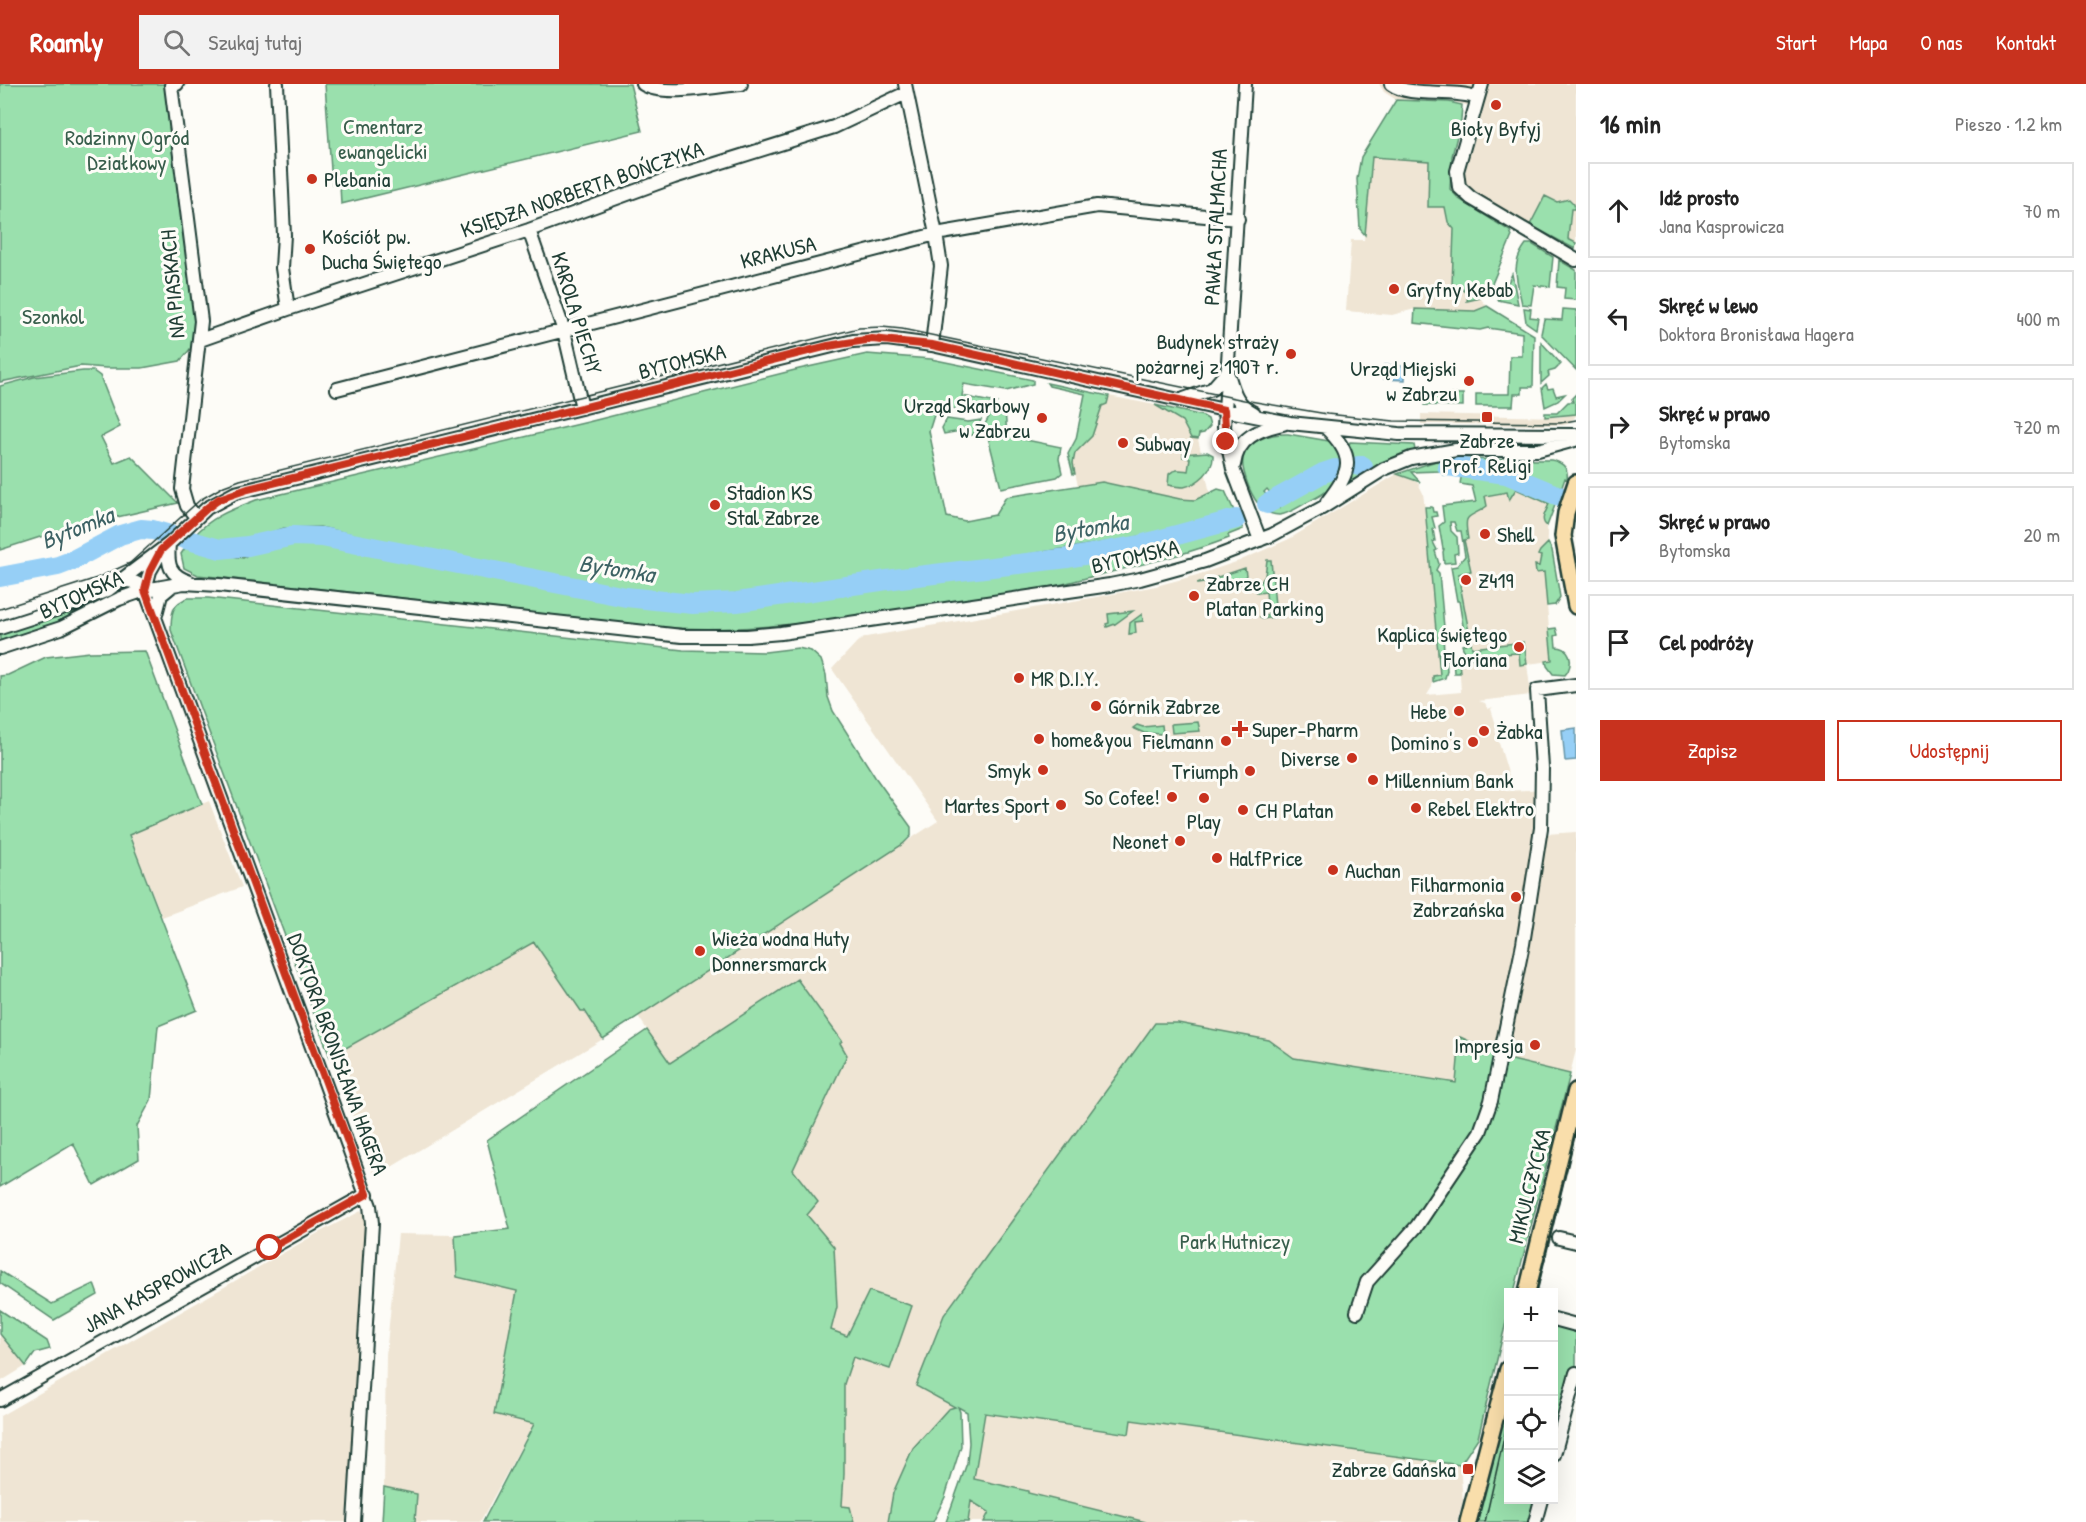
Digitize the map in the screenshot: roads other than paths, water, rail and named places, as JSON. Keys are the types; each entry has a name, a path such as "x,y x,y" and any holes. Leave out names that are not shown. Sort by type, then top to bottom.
{"main road":[{"path":"1576,484 1566,513 1563,536 1576,606"},
{"name":"MIKULCZYCKA","path":"1528,1288 1576,1090"},
{"path":"1468,1522 1504,1388"}],"street":[{"name":"NA PIASKACH","path":"177,84 171,85 201,321 182,489 193,520"},
{"path":"277,84 284,235 282,268 288,309"},
{"path":"643,84 652,88 678,91 741,84"},
{"name":"PAWŁA STALMACHA","path":"1224,410 1245,84"},
{"path":"1391,84 1402,90 1462,93 1478,98"},
{"path":"1482,84 1457,171 1459,187 1471,198 1576,260"},
{"name":"KSIĘDZA NORBERTA BOŃCZYKA","path":"200,340 529,230 674,177 834,127 906,88"},
{"path":"906,88 941,266 932,345"},
{"name":"KRAKUSA","path":"337,389 936,234 1097,206 1238,219"},
{"name":"KAROLA PIECHY","path":"529,230 564,331 582,408"},
{"name":"BYTOMSKA","path":"0,628 93,597 122,581 219,499 248,489 853,341 887,339 932,345 1224,410 1290,423 1325,427 1342,446 1348,461 1342,482 1322,508 1260,540 1168,572 1110,585 835,627 747,636 682,636 647,633 193,583 179,579 173,573 168,564 165,547"},
{"path":"1180,400 1212,389 1228,372"},
{"name":"PAWŁA STALMACHA","path":"1228,372 1234,393 1243,407 1255,413 1290,423"},
{"path":"1224,410 1226,442 1233,469 1260,540"},
{"name":"BYTOMSKA","path":"1233,469 1235,455 1248,438 1266,428 1290,423"},
{"path":"1325,427 1399,434 1576,437"},
{"path":"1322,508 1384,469 1425,454 1456,450 1538,450 1576,437"},
{"name":"BYTOMSKA","path":"145,590 150,571 165,547"},
{"name":"BYTOMSKA","path":"122,581 139,583 145,590"},
{"name":"BYTOMSKA","path":"0,648 61,628 119,599 145,590 193,583"},
{"path":"155,620 161,595 173,585"},
{"name":"DOKTORA BRONISŁAWA HAGERA","path":"145,590 367,1194 372,1223 354,1522"},
{"path":"1357,1312 1367,1282 1418,1226 1480,1132 1491,1101 1523,944 1541,828 1542,768 1537,690 1576,685"},
{"name":"JANA KASPROWICZA","path":"0,1400 367,1194"},
{"path":"1559,1238 1576,1242"},
{"path":"1558,1320 1576,1325"},
{"path":"1555,1450 1576,1373"},
{"path":"1535,1522 1540,1504"}],"water":[{"path":"1384,365 1405,366 1405,380 1384,379"},
{"path":"1576,728 1576,760 1565,761 1562,730"}],"waterway":[{"name":"Bytomka","path":"1358,466 1363,466"},
{"name":"Bytomka","path":"1447,466 1506,474 1576,503"},
{"name":"Bytomka","path":"1267,504 1323,473 1335,469"},
{"name":"Bytomka","path":"0,577 58,566 120,535 141,529 153,530 220,549 248,546 293,536 322,537 626,597 693,604 737,602 901,578 1068,558 1140,545 1236,519"}],"tram line":[{"path":"0,609 97,578 130,563 200,500 240,480 859,328 902,329 1244,400 1327,414 1394,421 1560,423 1576,420"},
{"path":"1538,1288 1576,1132"},
{"path":"1485,1522 1504,1438"}],"place":[{"name":"Bioły Byfyj","path":"1496,105"},
{"name":"Plebania","path":"312,179"},
{"name":"Kościół pw. Ducha Świętego","path":"310,249"},
{"name":"Gryfny Kebab","path":"1394,289"},
{"name":"Budynek straży pożarnej z 1907 r.","path":"1291,354"},
{"name":"Urząd Miejski w Zabrzu","path":"1469,381"},
{"name":"Zabrze Prof. Religi","path":"1487,417"},
{"name":"Urząd Skarbowy w Zabrzu","path":"1042,418"},
{"name":"Subway","path":"1123,443"},
{"name":"Stadion KS Stal Zabrze","path":"715,505"},
{"name":"Shell","path":"1485,534"},
{"name":"Z419","path":"1466,580"},
{"name":"Zabrze CH Platan Parking","path":"1194,596"},
{"name":"Kaplica świętego Floriana","path":"1519,647"},
{"name":"MR D.I.Y.","path":"1019,678"},
{"name":"Górnik Zabrze","path":"1096,706"},
{"name":"Hebe","path":"1459,711"},
{"name":"Super-Pharm","path":"1240,729"},
{"name":"Żabka","path":"1484,731"},
{"name":"home&you","path":"1039,739"},
{"name":"Fielmann","path":"1226,741"},
{"name":"Domino's","path":"1473,742"},
{"name":"Diverse","path":"1352,758"},
{"name":"Smyk","path":"1043,770"},
{"name":"Triumph","path":"1250,771"},
{"name":"Millennium Bank","path":"1373,780"},
{"name":"So Cofee!","path":"1172,797"},
{"name":"Play","path":"1204,798"},
{"name":"Martes Sport","path":"1061,805"},
{"name":"Rebel Elektro","path":"1416,808"},
{"name":"CH Platan","path":"1243,810"},
{"name":"Neonet","path":"1180,841"},
{"name":"HalfPrice","path":"1217,858"},
{"name":"Auchan","path":"1333,870"},
{"name":"Filharmonia Zabrzańska","path":"1516,897"},
{"name":"Wieża wodna Huty Donnersmarck","path":"700,951"},
{"name":"Impresja","path":"1535,1045"},
{"name":"Zabrze Gdańska","path":"1468,1469"}],"park label":[{"name":"Cmentarz ewangelicki","path":"383,138"},
{"name":"Rodzinny Ogród Działkowy","path":"127,150"},
{"name":"Szonkol","path":"53,316"},
{"name":"Park Hutniczy","path":"1235,1241"}]}
